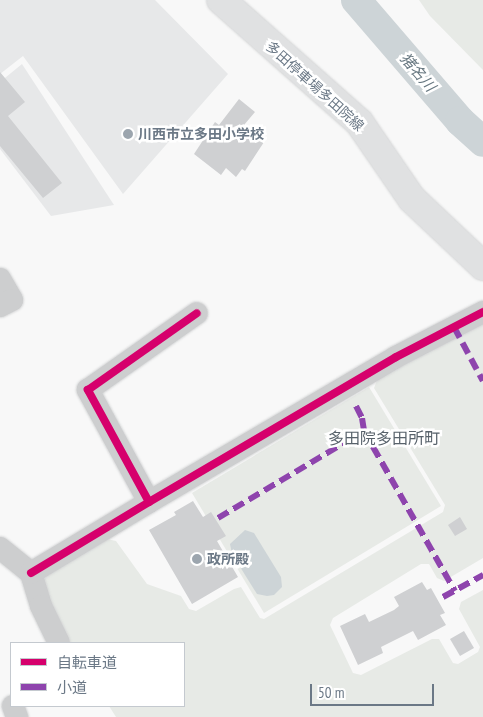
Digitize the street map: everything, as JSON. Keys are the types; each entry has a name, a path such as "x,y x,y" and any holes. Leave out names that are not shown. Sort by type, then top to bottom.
{"main road":[{"name":"多田停車場多田院線","path":"221,0 359,122 412,199 483,266"}],"street":[{"path":"0,279 12,300 0,306"},
{"path":"31,573 396,357 483,312"},
{"path":"149,502 88,390 197,313"},
{"path":"0,548 31,573 41,606 59,642"}],"shaded area":[{"name":"川西市立多田小学校","path":"0,0 155,0 228,74 123,194 23,56 0,74"},
{"path":"419,0 483,0 483,70 430,16"},
{"path":"22,64 114,205 51,216 0,149 0,82"},
{"path":"483,321 483,558 444,581 437,578 429,564 421,564 333,618 330,625 353,673 361,675 432,639 439,639 453,663 458,664 478,652 480,647 459,609 461,602 483,590 483,717 116,717 110,707 185,707 185,642 69,642 39,594 43,578 107,539 116,541 147,584 181,596 189,609 196,611 234,589 241,587 260,618 264,619 443,512 445,505 374,388 378,378"},
{"path":"369,387 441,506 264,613 192,493"},
{"path":"245,530 254,533 281,577 282,587 274,595 257,594 232,554 230,544"}],"building":[{"path":"0,72 25,102 8,116 62,183 43,198 0,146"},
{"path":"239,99 255,112 244,125 264,142 245,171 242,169 236,177 226,168 221,175 194,154 215,122 219,125"},
{"name":"政所殿","path":"193,501 203,517 211,512 226,536 217,541 238,577 192,604 149,530 176,515 174,512"},
{"path":"460,517 467,529 455,536 448,525"},
{"path":"422,582 427,590 431,588 445,613 440,615 446,625 418,640 413,631 381,647 383,653 358,665 340,626 365,614 369,622 394,610 399,606 394,597"},
{"path":"464,631 474,648 460,656 450,639"}],"waterway":[{"name":"猪名川","path":"356,0 460,121 483,142"}],"marked path":[{"path":"454,327 483,381"},
{"path":"356,406 362,418 364,431"},
{"path":"218,518 364,431 455,591"},
{"path":"443,597 483,575"}],"cycle path":[{"path":"149,502 396,357 483,312"},
{"path":"31,573 149,502 88,390 197,313"}],"place":[{"name":"川西市立多田小学校","path":"128,134"},
{"name":"政所殿","path":"197,559"}],"district":[{"name":"多田院多田所町","path":"384,438"}]}
